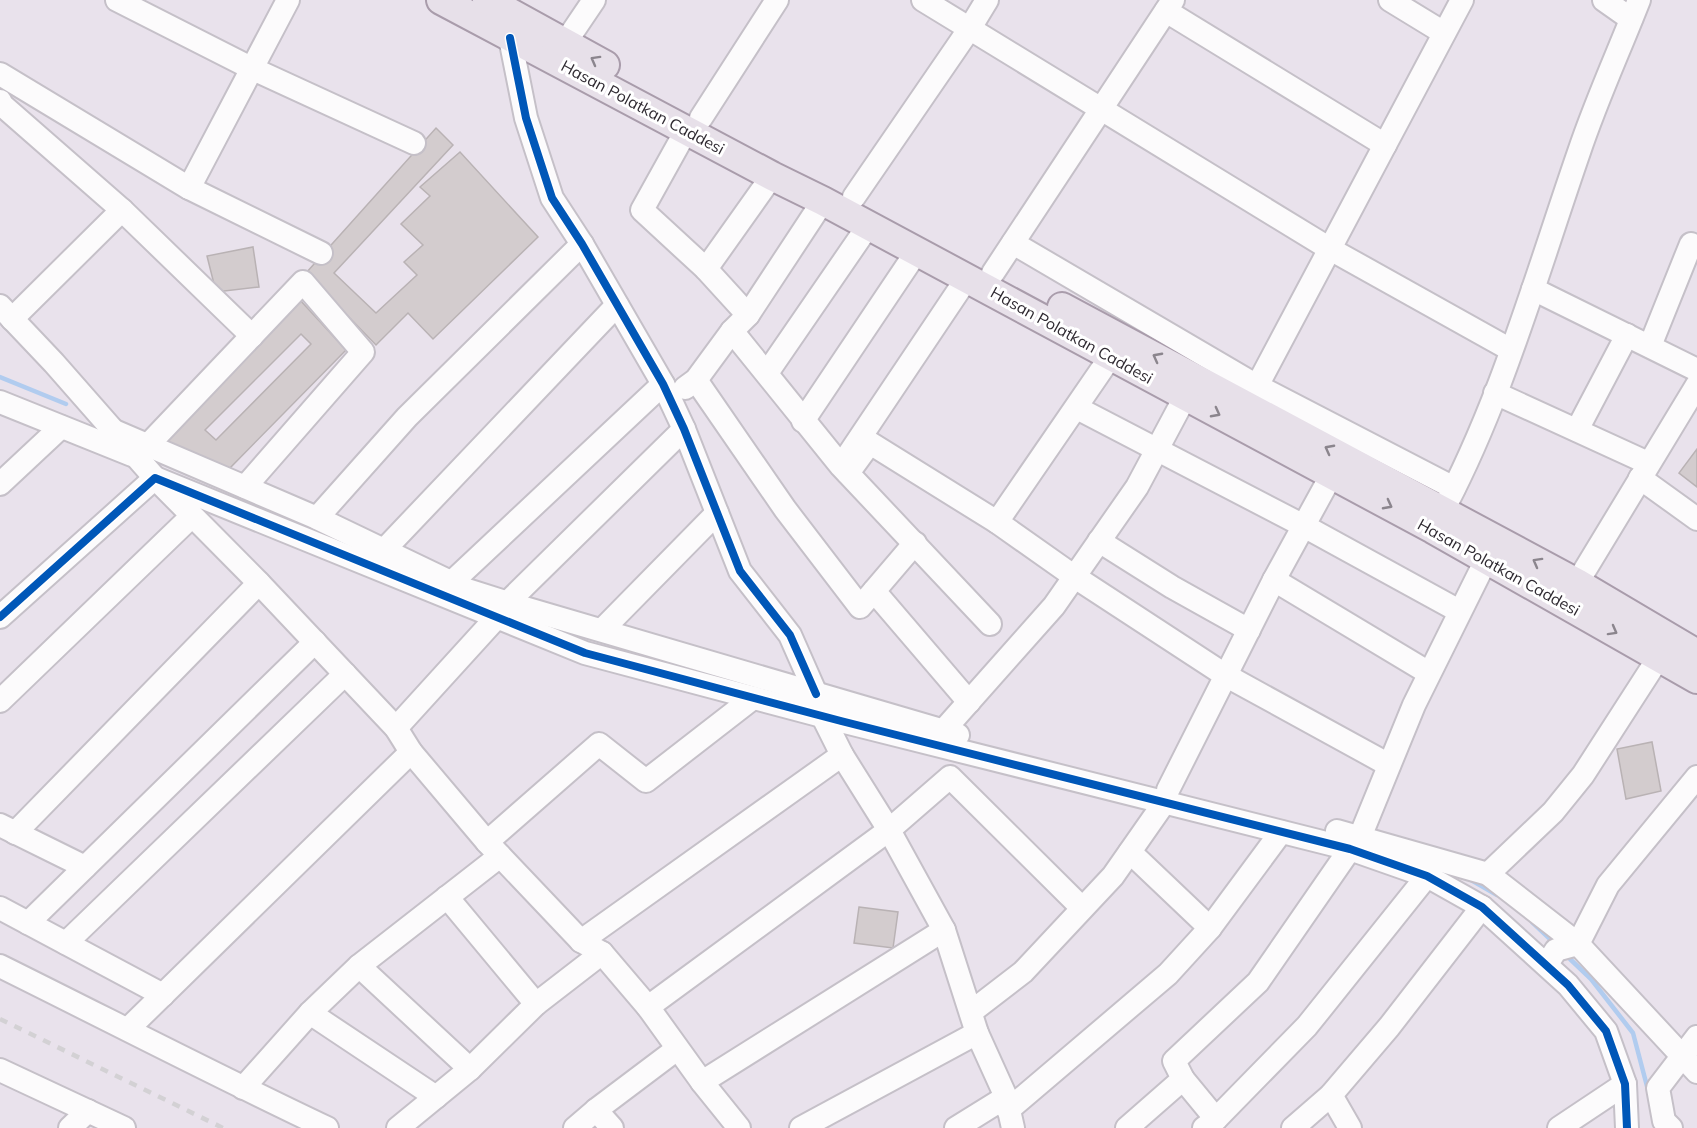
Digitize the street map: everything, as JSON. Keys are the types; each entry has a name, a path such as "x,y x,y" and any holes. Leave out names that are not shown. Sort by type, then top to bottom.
{"main road":[{"name":"Hasan Polatkan Caddesi","path":"441,0 510,38 854,197 1111,356 1332,474 1444,509 1486,560 1697,679"},
{"name":"Hasan Polatkan Caddesi","path":"487,0 565,44 694,124 772,176 917,251 1078,316 1444,509 1577,583 1697,654"}],"street":[{"path":"117,0 253,69 414,143"},
{"path":"189,188 288,0"},
{"path":"565,44 594,0"},
{"path":"748,315 706,269 642,210 694,124 777,0"},
{"path":"923,0 1330,249 1511,350"},
{"path":"854,197 987,0"},
{"path":"1390,0 1444,33"},
{"path":"1257,386 1462,0"},
{"path":"1013,243 1257,386 1444,509 1495,393 1580,150 1635,9 1604,0"},
{"path":"844,470 980,275 1013,243 1169,5 1385,145"},
{"path":"510,38 526,118 552,198 582,244 666,392 684,429 740,571 790,635 816,694"},
{"path":"0,74 189,188 321,253"},
{"path":"0,101 122,210 252,336"},
{"path":"706,269 772,176"},
{"path":"452,582 666,392 696,380 732,331 748,315 823,201"},
{"path":"122,210 6,313 112,430 142,451 155,478 259,583 396,728 411,752 494,849 581,941 602,953 648,1007 735,1127"},
{"path":"767,373 868,226"},
{"path":"317,518 407,417 582,244"},
{"path":"1650,346 1691,244"},
{"path":"803,421 917,251"},
{"path":"142,451 303,282 363,352 245,487"},
{"path":"1533,289 1697,369"},
{"path":"384,550 617,305"},
{"path":"732,331 844,470 990,624"},
{"path":"1577,430 1627,335"},
{"path":"997,522 1111,356"},
{"path":"696,380 785,509 860,607 915,543"},
{"path":"1577,583 1697,385"},
{"path":"1495,393 1577,430 1644,470 1697,519"},
{"path":"943,731 1054,606 1137,487 1185,397"},
{"path":"2,405 61,427 142,451 245,487 317,518 452,582 585,653 971,754 1166,796 1488,874 1578,944 1697,1072"},
{"path":"1077,408 1304,526 1460,611"},
{"path":"0,484 61,427"},
{"path":"396,728 502,610 684,429"},
{"path":"844,470 870,443 997,522 1075,577 1225,675 1389,765"},
{"path":"801,1128 974,1022 1113,876 1166,796 1225,675 1332,474"},
{"path":"155,478 358,559 502,610 602,630 1281,832 1355,843 1427,876 1482,906 1568,984 1606,1031 1625,1084 1627,1128"},
{"path":"0,617 155,478"},
{"path":"602,630 717,513"},
{"path":"0,700 192,516"},
{"path":"1099,541 1172,587 1249,630"},
{"path":"1427,876 1307,1026 1210,1124 1174,1061 1258,982 1355,843 1429,672 1486,560"},
{"path":"1274,580 1429,672"},
{"path":"84,867 8,829 259,583"},
{"path":"874,591 969,702"},
{"path":"28,923 315,642"},
{"path":"1488,874 1553,812 1583,775 1659,657"},
{"path":"66,943 345,674"},
{"path":"243,1088 310,1012 359,966 447,897 599,744 646,781 753,698"},
{"path":"823,717 842,755 889,830 944,930 974,1022 1009,1112"},
{"path":"128,1029 411,752"},
{"path":"648,1007 889,830 950,777 971,754"},
{"path":"581,941 842,755"},
{"path":"950,777 1082,908"},
{"path":"1546,964 1556,950 1578,944 1608,885 1697,777"},
{"path":"956,1128 1009,1112 1168,974 1210,928 1281,832"},
{"path":"1130,852 1210,928"},
{"path":"447,897 536,1004"},
{"path":"1293,1128 1331,1095 1389,1027 1482,906"},
{"path":"0,908 163,995"},
{"path":"702,1082 944,930"},
{"path":"398,1128 470,1069 536,1004 602,953"},
{"path":"0,966 327,1128"},
{"path":"359,966 470,1069"},
{"path":"310,1012 436,1097"},
{"path":"1671,1128 1665,1121 1658,1088 1697,1037"},
{"path":"575,1128 677,1049"},
{"path":"0,1070 124,1128"},
{"path":"1127,1128 1183,1080"},
{"path":"1559,1128 1625,1084"},
{"path":"1331,1095 1350,1128"},
{"path":"596,1110 612,1128"},
{"path":"70,1128 87,1111"}],"building":[{"path":"436,128 453,145 334,273 376,313 417,275 404,262 423,245 401,224 430,196 420,187 460,152 538,237 433,339 408,313 376,345 306,273"},
{"path":"253,247 259,287 216,292 207,256"},
{"path":"299,299 346,350 226,472 163,439","holes":["301,334 311,344 216,440 205,430"]},
{"path":"1697,449 1697,487 1679,473"},
{"path":"1652,742 1661,791 1626,799 1617,749"},
{"path":"859,907 898,912 893,948 854,943"}],"waterway":[{"path":"0,377 66,404"},
{"path":"1471,880 1497,895"},
{"path":"1532,922 1550,939"},
{"path":"1570,959 1591,979 1633,1033 1648,1090"}],"railway":[{"path":"0,1019 223,1128"}],"cycle path":[{"path":"510,38 526,118 552,198 582,244 663,384 684,429 740,571 790,635 816,694"},
{"path":"0,617 155,478 585,653 841,721 1350,849 1427,876 1482,907 1568,985 1606,1031 1625,1084 1627,1128"}]}
